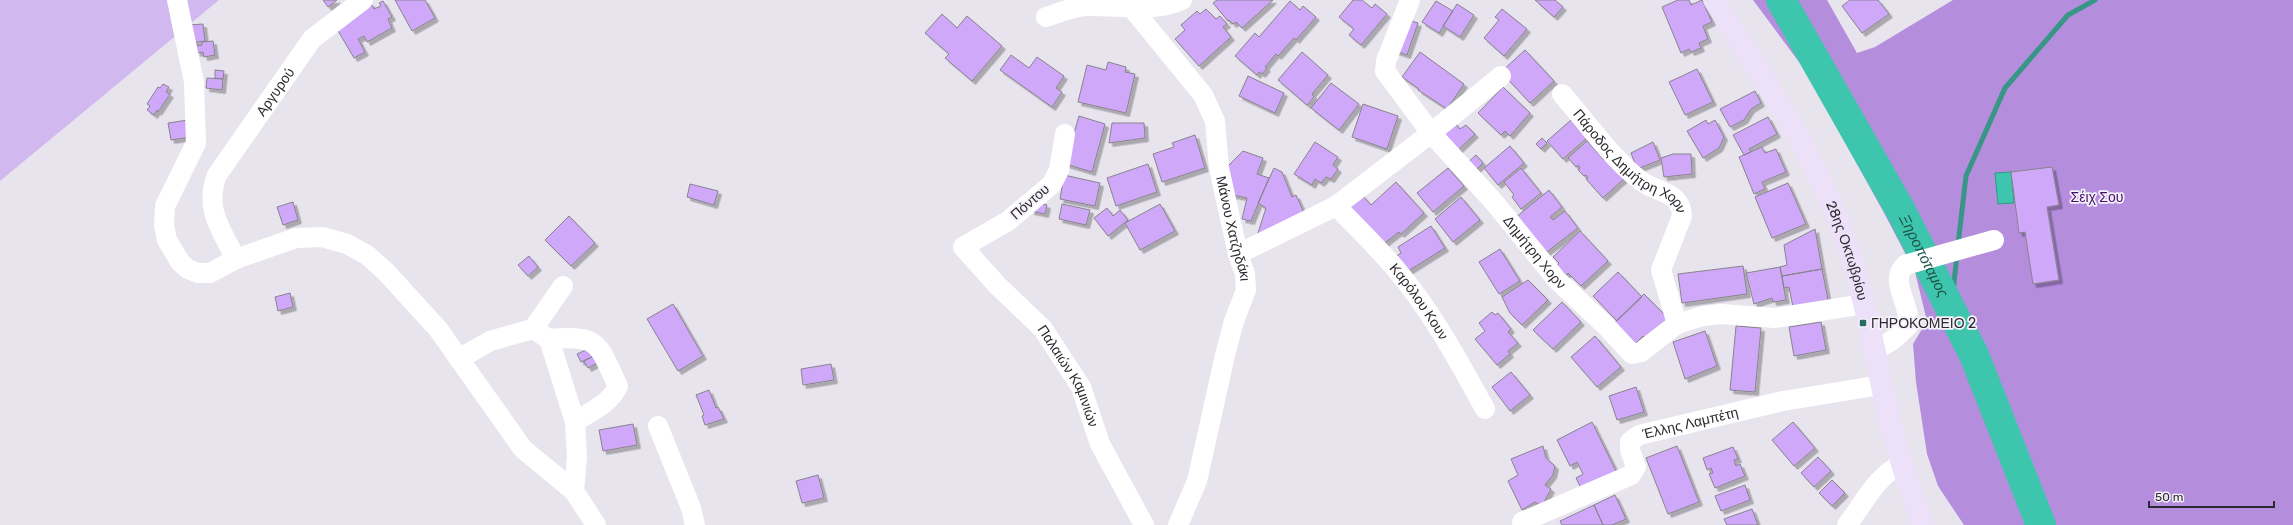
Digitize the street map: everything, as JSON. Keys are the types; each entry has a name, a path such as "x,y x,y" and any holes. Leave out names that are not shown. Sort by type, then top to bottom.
{"main road":[{"name":"28ης Οκτωβρίου","path":"1714,0 1759,71 1825,188 1845,240 1864,304 1882,385 1902,464 1923,525"}],"street":[{"path":"177,0 194,82 196,143 165,206 164,225 167,240 180,262 198,273 210,273 236,259 296,238 322,237 348,244 367,255 386,272 438,329 524,449 574,491 596,525"},
{"name":"Αργυρού","path":"236,259 214,214 211,200 212,187 217,175 312,39 363,0"},
{"path":"1046,17 1086,6 1173,4 1182,0"},
{"name":"Δημήτρη Χορν","path":"1410,0 1386,61 1385,71 1431,133 1494,202 1557,280 1606,326 1628,352 1634,355 1638,354 1677,324 1716,314 1770,318 1864,304"},
{"name":"Μάνου Χατζηδάκι","path":"1133,4 1203,95 1215,121 1219,168 1238,254 1245,274 1246,290 1234,321 1227,348 1197,481 1178,525"},
{"path":"1238,254 1336,206 1502,76"},
{"name":"Πάροδος Δημήτρη Χορν","path":"1562,94 1636,177 1654,189 1672,195 1680,206 1681,217 1661,270 1677,324"},
{"name":"Πόντου","path":"963,247 1008,221 1052,184 1059,170 1065,134"},
{"name":"Καρόλου Κουν","path":"1336,206 1396,269 1429,314 1456,357 1484,409"},
{"path":"1875,351 1894,339 1908,326 1908,314 1898,279 1899,273 1906,265 1994,240"},
{"name":"Παλαιών Καμινιών","path":"963,247 997,285 1043,329 1081,387 1100,444 1144,525"},
{"path":"563,286 541,334 575,422 577,457 574,491"},
{"path":"459,359 490,341 541,334 578,336 600,347 618,386 616,393 575,422"},
{"name":"Έλλης Λαμπέτη","path":"1523,523 1630,475 1636,467 1630,450 1630,442 1639,435 1783,401 1882,385"},
{"path":"658,426 691,508 696,525"},
{"path":"1847,525 1881,478 1889,470 1902,464"}],"shaded area":[{"path":"0,0 219,0 0,181"},
{"path":"2011,172 2014,203 1998,204 1995,173"}],"green space":[{"name":"Σέιχ Σου","path":"1753,0 1827,0 1857,53 1875,47 1953,0 2293,0 2293,525 1964,525 1938,486 1927,454 1916,382 1913,344 1927,321 1915,272 1805,70"}],"building":[{"path":"323,0 337,0 328,7"},
{"path":"395,0 425,0 435,18 412,31"},
{"path":"1217,0 1273,0 1242,28 1236,22 1233,24 1229,20 1228,21 1213,3"},
{"path":"1353,0 1362,0 1372,8 1375,4 1387,14 1361,45 1349,35 1354,29 1339,17"},
{"path":"1535,0 1555,0 1563,7 1554,17"},
{"path":"1678,0 1689,0 1691,5 1702,0 1712,22 1703,26 1708,39 1699,43 1701,48 1691,52 1689,49 1681,53 1662,7"},
{"path":"1850,0 1878,0 1889,14 1862,33 1842,6"},
{"path":"383,1 392,17 388,19 392,28 367,42 364,36 358,39 365,52 354,58 334,24 371,3 374,9 381,6 379,3"},
{"path":"1290,1 1300,10 1303,6 1316,17 1296,40 1294,38 1278,56 1276,54 1265,67 1267,68 1262,74 1259,72 1257,75 1235,56 1255,33 1259,37"},
{"path":"1436,1 1453,11 1439,33 1422,22"},
{"path":"1457,4 1474,15 1460,37 1443,26"},
{"path":"1206,9 1216,19 1220,16 1227,24 1223,27 1231,37 1199,66 1175,39 1185,30 1181,25 1197,11 1200,14"},
{"path":"1502,9 1527,29 1504,56 1484,38 1499,20 1495,17"},
{"path":"942,14 957,28 967,16 1002,46 972,81 945,58 949,54 925,33"},
{"path":"1402,18 1418,23 1407,55 1392,50"},
{"path":"203,24 205,41 191,43 189,25"},
{"path":"213,41 215,55 204,57 203,52 197,53 196,46 202,45 202,42"},
{"path":"1525,50 1554,81 1530,103 1501,72"},
{"path":"1302,52 1328,75 1312,94 1314,97 1307,105 1278,80"},
{"path":"1420,52 1464,84 1447,109 1418,90 1419,89 1402,77"},
{"path":"1011,55 1029,68 1037,57 1064,76 1056,88 1062,92 1052,107 1000,70"},
{"path":"1108,62 1126,67 1125,72 1135,74 1126,113 1078,102 1087,65 1106,70"},
{"path":"1697,69 1713,102 1685,115 1669,82"},
{"path":"215,70 224,71 223,79 215,78"},
{"path":"1248,76 1284,93 1275,113 1239,96"},
{"path":"207,78 223,79 222,90 206,88"},
{"path":"1331,83 1359,104 1339,130 1311,108"},
{"path":"163,84 169,87 166,92 170,94 158,112 157,110 154,115 147,110 150,106 147,104 158,87 160,88"},
{"path":"1503,87 1530,113 1510,136 1505,131 1501,135 1478,113"},
{"path":"1755,91 1761,103 1751,109 1744,120 1730,127 1720,109"},
{"path":"1363,104 1398,116 1387,149 1352,137"},
{"path":"1079,116 1105,124 1092,172 1065,164"},
{"path":"1768,117 1777,134 1749,149 1751,152 1744,155 1733,135"},
{"path":"188,120 191,137 171,140 168,123"},
{"path":"1452,120 1460,129 1466,125 1475,134 1455,153 1437,134"},
{"path":"1571,120 1587,138 1563,159 1547,141"},
{"path":"1706,120 1708,124 1715,120 1724,137 1719,148 1703,158 1687,131"},
{"path":"1112,123 1144,123 1145,138 1109,143"},
{"path":"1195,135 1205,168 1162,182 1153,154 1174,147 1172,143"},
{"path":"1542,138 1547,143 1541,149 1536,144"},
{"path":"1587,141 1604,160 1609,156 1627,176 1603,198 1586,179 1588,178 1586,175 1584,176 1578,170 1580,168 1578,165 1576,167 1568,158"},
{"path":"1315,142 1338,157 1333,165 1338,169 1331,179 1326,177 1321,183 1315,179 1312,185 1294,174"},
{"path":"1653,142 1660,160 1637,169 1631,153"},
{"path":"1510,146 1524,163 1498,185 1484,168"},
{"path":"1762,147 1765,153 1776,149 1786,172 1762,182 1765,189 1754,194 1739,157"},
{"path":"1243,151 1263,158 1257,174 1269,178 1251,221 1242,219 1247,198 1228,194 1227,167"},
{"path":"1673,154 1691,154 1692,174 1664,177 1661,158"},
{"path":"1476,155 1483,163 1473,173 1465,165"},
{"path":"1148,164 1157,192 1116,206 1107,178"},
{"path":"2052,167 2059,205 2047,207 2059,280 2033,284 2025,232 2019,233 2011,172"},
{"path":"1274,168 1282,172 1292,197 1296,195 1306,217 1257,236 1266,208 1258,203"},
{"path":"1448,168 1464,186 1433,212 1417,193"},
{"path":"1521,168 1541,193 1521,209 1512,197 1514,195 1504,182"},
{"path":"1064,175 1100,183 1095,206 1060,199"},
{"path":"1396,182 1424,213 1401,234 1399,232 1382,245 1345,211 1362,195 1371,205"},
{"path":"1788,183 1806,224 1772,238 1755,197"},
{"path":"690,184 718,191 714,205 687,197"},
{"path":"1549,190 1562,207 1550,217 1553,220 1565,211 1578,228 1544,254 1515,218"},
{"path":"1461,197 1480,220 1453,242 1435,219"},
{"path":"293,202 298,220 283,225 277,207"},
{"path":"1033,202 1047,205 1045,214 1031,211"},
{"path":"1062,204 1090,210 1086,225 1059,219"},
{"path":"1160,204 1175,231 1140,250 1125,223"},
{"path":"1107,208 1113,216 1120,210 1128,220 1108,236 1094,218"},
{"path":"569,216 595,243 571,266 545,240"},
{"path":"1431,226 1445,248 1405,273 1395,257 1401,253 1398,247"},
{"path":"1815,229 1822,269 1782,276 1780,267 1787,265 1784,245"},
{"path":"1580,231 1608,261 1581,286 1568,273 1566,275 1557,266 1559,263 1553,257"},
{"path":"1500,249 1520,281 1499,294 1479,262"},
{"path":"529,256 538,267 528,276 518,265"},
{"path":"1743,266 1747,294 1682,303 1678,274"},
{"path":"1780,267 1786,300 1773,302 1772,298 1754,304 1746,273"},
{"path":"1822,269 1828,300 1793,307 1789,287 1784,288 1782,276"},
{"path":"1618,272 1642,297 1617,321 1593,296"},
{"path":"1528,280 1548,300 1522,325 1510,313 1502,297"},
{"path":"290,293 293,307 278,311 275,297"},
{"path":"1644,294 1668,318 1646,339 1643,336 1635,344 1614,323"},
{"path":"1562,302 1581,322 1553,349 1533,330"},
{"path":"673,304 703,356 678,371 647,319"},
{"path":"1492,312 1495,315 1498,313 1511,329 1508,332 1518,343 1508,351 1510,354 1497,365 1475,339 1485,331 1479,323"},
{"path":"1821,322 1826,350 1794,356 1789,327"},
{"path":"1736,326 1761,328 1755,392 1730,390"},
{"path":"1705,331 1717,366 1685,379 1673,342"},
{"path":"1595,336 1621,367 1597,387 1571,357"},
{"path":"596,345 600,353 581,362 577,354"},
{"path":"600,353 603,360 588,368 584,361"},
{"path":"831,364 834,380 803,385 801,369"},
{"path":"1511,372 1530,395 1510,411 1492,387"},
{"path":"1636,387 1644,412 1617,420 1609,396"},
{"path":"709,390 716,408 718,407 724,419 705,425 702,416 704,415 696,395"},
{"path":"1592,422 1618,475 1583,492 1576,478 1583,474 1577,462 1570,466 1557,440"},
{"path":"1793,422 1815,448 1794,466 1772,440"},
{"path":"633,424 637,445 603,451 599,430"},
{"path":"1543,446 1546,458 1555,466 1553,475 1545,485 1551,489 1542,506 1535,502 1522,510 1508,481 1518,475 1511,459"},
{"path":"1677,446 1699,502 1668,514 1646,458"},
{"path":"1733,447 1738,459 1734,460 1736,466 1740,464 1745,476 1715,488 1709,474 1713,473 1711,468 1707,470 1703,458"},
{"path":"1818,457 1831,471 1814,487 1801,473"},
{"path":"818,475 824,498 802,503 796,481"},
{"path":"1832,480 1845,493 1832,506 1819,493"},
{"path":"1745,485 1750,500 1721,511 1715,496"},
{"path":"1615,495 1626,519 1612,525 1603,525 1594,505"},
{"path":"1594,505 1603,525 1562,525 1560,521"},
{"path":"1752,509 1758,525 1727,525 1724,519"}],"waterway":[{"name":"Ξηροπόταμος","path":"1781,0 1901,211 1974,355 2041,525"},
{"path":"1958,245 1966,176 2005,88 2068,15 2095,0"},
{"path":"1951,310 1957,255"}],"place":[{"name":"ΓΗΡΟΚΟΜΕΙΟ 2","path":"1863,323"}]}
